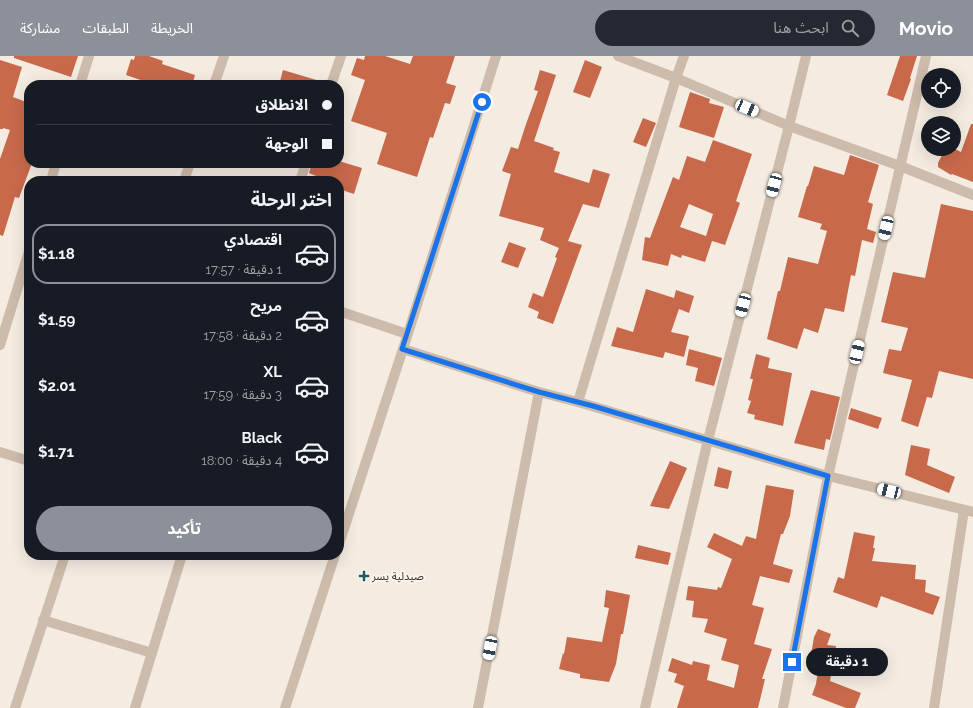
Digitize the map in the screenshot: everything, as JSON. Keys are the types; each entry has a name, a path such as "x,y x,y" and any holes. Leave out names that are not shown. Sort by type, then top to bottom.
{"street":[{"path":"82,80 89,56"},
{"path":"216,80 224,56"},
{"path":"333,80 341,56"},
{"path":"344,529 496,56"},
{"path":"618,56 676,78 789,126 900,166 973,195"},
{"path":"578,402 676,78 684,56"},
{"path":"645,708 708,440 806,56"},
{"path":"783,708 828,476 926,56"},
{"path":"0,345 24,267"},
{"path":"344,313 407,334"},
{"path":"402,349 539,392 578,402 828,476 969,511 934,708"},
{"path":"478,708 539,392"},
{"path":"0,452 24,459"},
{"path":"14,708 63,560"},
{"path":"135,708 180,560"},
{"path":"285,708 333,560"},
{"path":"43,620 152,653"}],"building":[{"path":"14,56 78,56 71,77 14,58"},
{"path":"135,56 149,56 163,61 162,64 195,75 194,80 140,80 126,75 131,59 134,60"},
{"path":"365,56 385,56 410,64 413,56 455,56 446,83 456,86 450,104 445,103 433,138 430,137 417,177 377,164 387,133 351,121 365,80 351,75 357,58 364,60"},
{"path":"900,56 917,56 903,101 887,95"},
{"path":"0,60 22,67 13,97 24,101 24,168 30,168 27,176 24,176 24,185 19,198 15,197 3,236 0,235 0,159 10,130 3,128 0,129"},
{"path":"585,60 602,67 590,98 573,92"},
{"path":"283,70 316,80 280,80"},
{"path":"540,70 556,75 534,141 554,148 553,150 560,152 554,172 589,183 593,169 610,174 599,208 583,204 568,241 582,245 553,324 537,318 539,312 528,307 533,293 543,297 557,258 555,257 559,248 540,240 544,228 499,216 511,174 502,171 511,147 518,149 538,91 534,90"},
{"path":"690,92 710,99 709,103 724,107 714,138 679,127"},
{"path":"643,118 656,123 646,147 633,142"},
{"path":"971,124 973,124 973,182 952,174 951,175 938,167 938,163 942,156 961,156"},
{"path":"713,140 752,154 736,201 740,203 725,245 712,241 705,262 682,255 681,258 671,254 668,266 642,260 645,237 650,238 673,177 679,180 687,156 705,162","holes":["689,204 713,214 706,236 680,227"]},
{"path":"850,155 879,165 868,202 873,204 867,229 876,232 873,243 862,240 855,276 851,275 844,312 825,308 818,333 804,328 797,349 767,339 778,291 780,291 788,257 818,264 827,231 820,229 822,224 798,217 814,166 844,175"},
{"path":"344,163 362,168 354,194 344,191 344,176 316,176 309,173 310,168 344,168"},
{"path":"941,204 973,211 973,379 939,371 932,398 927,397 918,427 901,421 912,380 883,373 889,349 901,351 908,328 881,322 893,272 925,278"},
{"path":"509,242 526,248 518,268 501,262"},
{"path":"646,289 674,298 676,290 694,296 689,313 679,309 671,332 689,336 684,357 665,352 663,358 611,346 617,327 633,332"},
{"path":"689,349 722,358 714,386 695,381 698,368 686,365"},
{"path":"756,354 770,358 768,368 792,373 783,426 754,419 755,415 747,413 751,401 748,400 753,379 750,379"},
{"path":"811,390 840,397 830,440 826,439 824,450 794,443"},
{"path":"851,408 882,418 878,429 848,419"},
{"path":"911,445 930,449 927,465 955,477 949,493 905,475"},
{"path":"670,461 687,468 669,509 650,506"},
{"path":"718,467 732,471 728,489 714,486"},
{"path":"766,485 794,490 790,516 783,534 781,534 773,564 793,570 789,583 760,576 752,605 764,608 754,644 772,649 762,679 765,679 758,708 677,708 684,686 674,682 677,674 668,671 672,658 692,665 693,661 710,665 707,680 734,688 739,665 721,660 727,639 704,632 708,619 692,617 694,601 686,600 688,586 717,590 718,587 721,588 732,559 707,547 714,533 742,546 746,536 756,539"},
{"path":"854,532 875,536 873,548 875,548 872,561 916,565 915,579 926,580 925,592 940,597 933,615 881,596 877,608 833,592 838,577 844,579"},
{"path":"638,545 671,553 668,565 635,558"},
{"path":"606,590 630,595 616,664 609,682 580,678 580,674 559,669 563,653 564,654 567,637 602,642 609,608 604,607"},
{"path":"818,629 831,634 827,645 836,646 830,681 861,693 855,708 846,708 812,695 816,684 820,657 811,655 814,637"}],"place":[{"name":"صيدلية يسر","path":"364,576"}],"route":[{"path":"482,102 402,349 539,392 593,406 828,476 792,662"}]}
